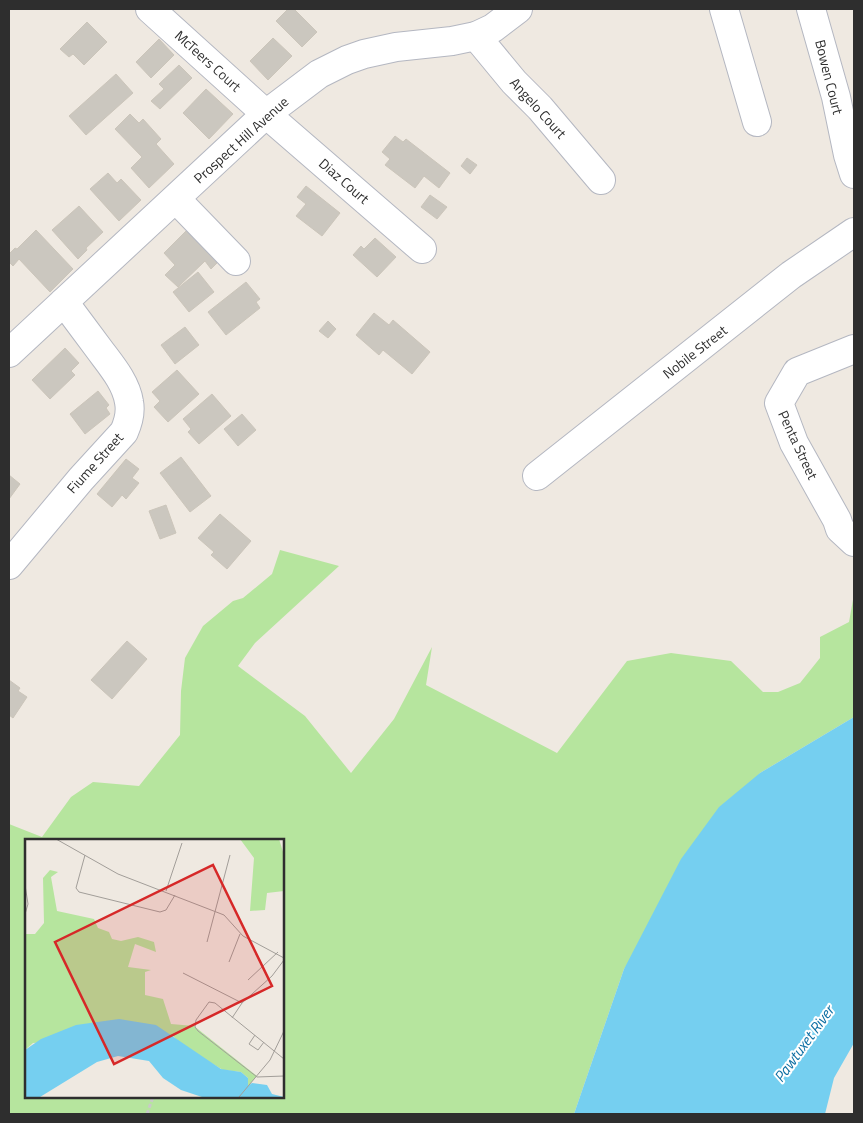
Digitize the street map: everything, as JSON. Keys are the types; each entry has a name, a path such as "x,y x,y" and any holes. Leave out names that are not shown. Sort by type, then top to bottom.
{"street":[{"name":"McTeers Court","path":"150,9 266,114"},
{"name":"Prospect Hill Avenue","path":"13,342 64,302 266,114 319,74 347,60 396,46 452,41 476,36 494,28 518,9"},
{"path":"724,9 758,122"},
{"name":"Bowen Court","path":"812,9 836,97 848,155 854,174"},
{"name":"Angelo Court","path":"476,36 601,180"},
{"name":"Diaz Court","path":"266,114 422,249"},
{"path":"176,199 236,261"},
{"name":"Nobile Street","path":"537,476 791,275 854,232"},
{"name":"Fiume Street","path":"9,564 81,479 124,432 129,422 130,404 122,384 110,364 64,302"},
{"name":"Penta Street","path":"854,349 796,372 779,402 794,443 837,520 840,529 854,542"}],"path":[{"path":"147,1114 153,1098"}],"green space":[{"path":"280,550 339,566 255,643 238,666 305,716 351,773 394,719 432,647 426,685 557,753 627,661 671,653 731,661 763,692 778,692 800,683 820,658 820,637 849,622 854,594 854,717 760,773 624,969 574,1114 9,1114 9,824 42,837 71,797 93,782 139,786 180,735 181,691 185,658 203,626 233,601 243,598 272,574"}],"water":[{"name":"Pawtuxet River","path":"854,717 854,1043 834,1078 825,1114 574,1114 624,969 681,859 719,807 760,773"}],"building":[{"path":"288,9 294,9 317,32 302,47 276,21"},
{"path":"87,22 107,42 84,65 73,54 69,57 60,49"},
{"path":"273,38 292,56 268,80 250,61"},
{"path":"159,39 174,55 151,78 136,62"},
{"path":"179,65 192,78 160,109 151,101 164,89 159,84"},
{"path":"116,74 133,93 86,135 69,116"},
{"path":"206,89 233,114 209,139 183,113"},
{"path":"130,114 139,123 143,119 161,139 156,144 174,164 149,188 131,168 142,157 115,129"},
{"path":"395,136 403,142 406,139 450,173 439,188 424,176 415,188 385,165 390,159 382,152"},
{"path":"467,158 477,165 470,174 461,166"},
{"path":"108,173 117,183 121,179 141,200 119,221 90,189"},
{"path":"306,186 340,213 322,236 296,216 306,204 297,197"},
{"path":"430,195 447,207 437,219 421,207"},
{"path":"79,206 103,232 86,248 87,250 78,259 52,230"},
{"path":"189,228 220,260 211,269 205,261 178,287 165,275 175,265 164,253"},
{"path":"36,230 73,269 50,292 19,259 13,266 9,262 9,254 15,248 17,249"},
{"path":"375,238 396,257 377,277 353,255 361,246 364,249"},
{"path":"198,272 214,292 189,312 173,292"},
{"path":"246,282 260,299 256,302 260,308 226,335 208,312"},
{"path":"374,313 389,325 393,320 430,352 412,374 383,350 379,355 356,335"},
{"path":"328,321 336,329 328,338 319,331"},
{"path":"185,327 199,345 175,364 161,345"},
{"path":"65,348 79,363 71,371 75,375 50,399 32,380"},
{"path":"177,370 199,394 168,422 154,407 160,401 152,392"},
{"path":"98,391 109,405 106,408 110,414 85,434 70,414"},
{"path":"212,394 231,416 199,444 188,432 191,429 183,419"},
{"path":"242,414 256,430 238,446 224,429"},
{"path":"181,457 211,496 190,512 160,473"},
{"path":"126,459 139,469 132,478 139,483 126,499 122,495 112,507 97,494"},
{"path":"9,475 20,484 9,499"},
{"path":"166,505 176,533 160,539 149,511"},
{"path":"220,514 251,541 227,569 211,555 214,552 198,538"},
{"path":"127,641 147,659 112,699 91,680"},
{"path":"9,680 20,688 18,691 27,697 13,718 9,715"}]}
